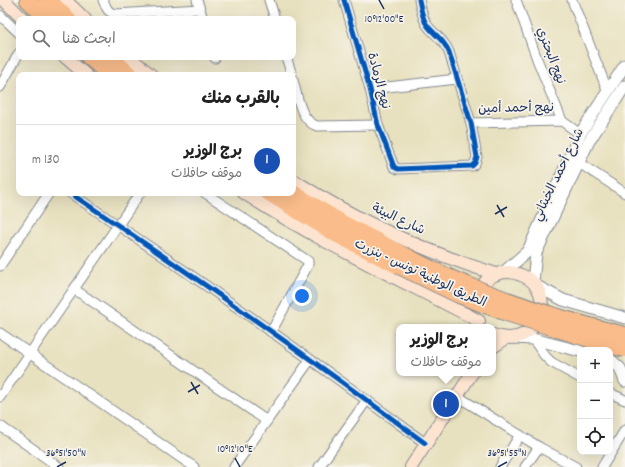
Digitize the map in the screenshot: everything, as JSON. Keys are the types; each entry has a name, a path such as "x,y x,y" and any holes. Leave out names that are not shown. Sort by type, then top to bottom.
{"highway":[{"path":"28,0 45,16"},
{"path":"48,0 65,16"},
{"path":"92,60 106,72"},
{"path":"113,60 127,72"},
{"name":"الطريق الوطنية تونس - بنزرت","path":"296,195 401,261 459,295 507,313 625,349"},
{"name":"الطريق الوطنية تونس - بنزرت","path":"274,196 334,233 401,261 513,302 625,335"}],"main road":[{"path":"4,0 20,16"},
{"path":"65,0 82,16"},
{"path":"68,60 82,72"},
{"path":"134,60 148,72"},
{"name":"شارع البيئة","path":"296,182 347,212 409,241 478,268 500,273 515,272 525,276 534,283"},
{"path":"249,196 326,242 481,324"},
{"path":"481,324 476,311 476,299 480,289 487,280 500,273"},
{"path":"496,345 510,338 525,334 534,327 540,317 542,306 540,295 534,283"},
{"path":"496,336 510,338"},
{"path":"410,467 470,376"}],"street":[{"path":"103,0 107,10 110,13 115,14 200,9"},
{"path":"197,0 201,16"},
{"path":"269,0 274,16"},
{"name":"نهج الرمادة","path":"344,0 370,89 378,125 394,167 398,170 472,166 477,157 471,123"},
{"path":"419,0 426,23 446,45 471,123"},
{"name":"نهج البحتري","path":"516,0 537,59 562,121"},
{"path":"572,0 608,92"},
{"path":"0,15 16,30"},
{"path":"0,87 16,58"},
{"path":"287,60 291,72"},
{"path":"500,273 528,252 580,134 625,65"},
{"path":"370,89 457,79"},
{"name":"شارع أحمد الخبثاني","path":"534,283 536,253 589,141 625,86"},
{"path":"296,89 304,114 309,123 313,125 378,125"},
{"name":"نهج أحمد أمين","path":"471,123 562,121 580,134"},
{"path":"579,163 625,193"},
{"path":"0,266 47,196"},
{"path":"74,196 271,332 425,443"},
{"path":"0,396 138,196"},
{"path":"210,196 308,261 308,264 271,332"},
{"path":"534,283 563,300 625,318"},
{"path":"74,289 267,421"},
{"path":"0,333 194,467"},
{"path":"510,338 533,339 577,350"},
{"path":"533,339 551,362 577,376"},
{"path":"234,467 310,360"},
{"path":"613,361 625,363"},
{"path":"613,362 620,368 625,381"},
{"path":"613,394 625,400"},
{"path":"457,396 539,447 576,467"},
{"path":"319,467 367,400"},
{"path":"0,426 59,467"},
{"path":"602,467 625,430"},
{"path":"500,467 520,435"},
{"path":"525,467 539,447"}],"cycle path":[{"path":"344,0 370,89 378,125 394,167 398,169 472,166 477,157 471,123 449,52 442,40 425,22 419,0"},
{"path":"74,196 249,316 425,443"}],"place":[{"name":"برج الوزير","path":"446,404"}]}
